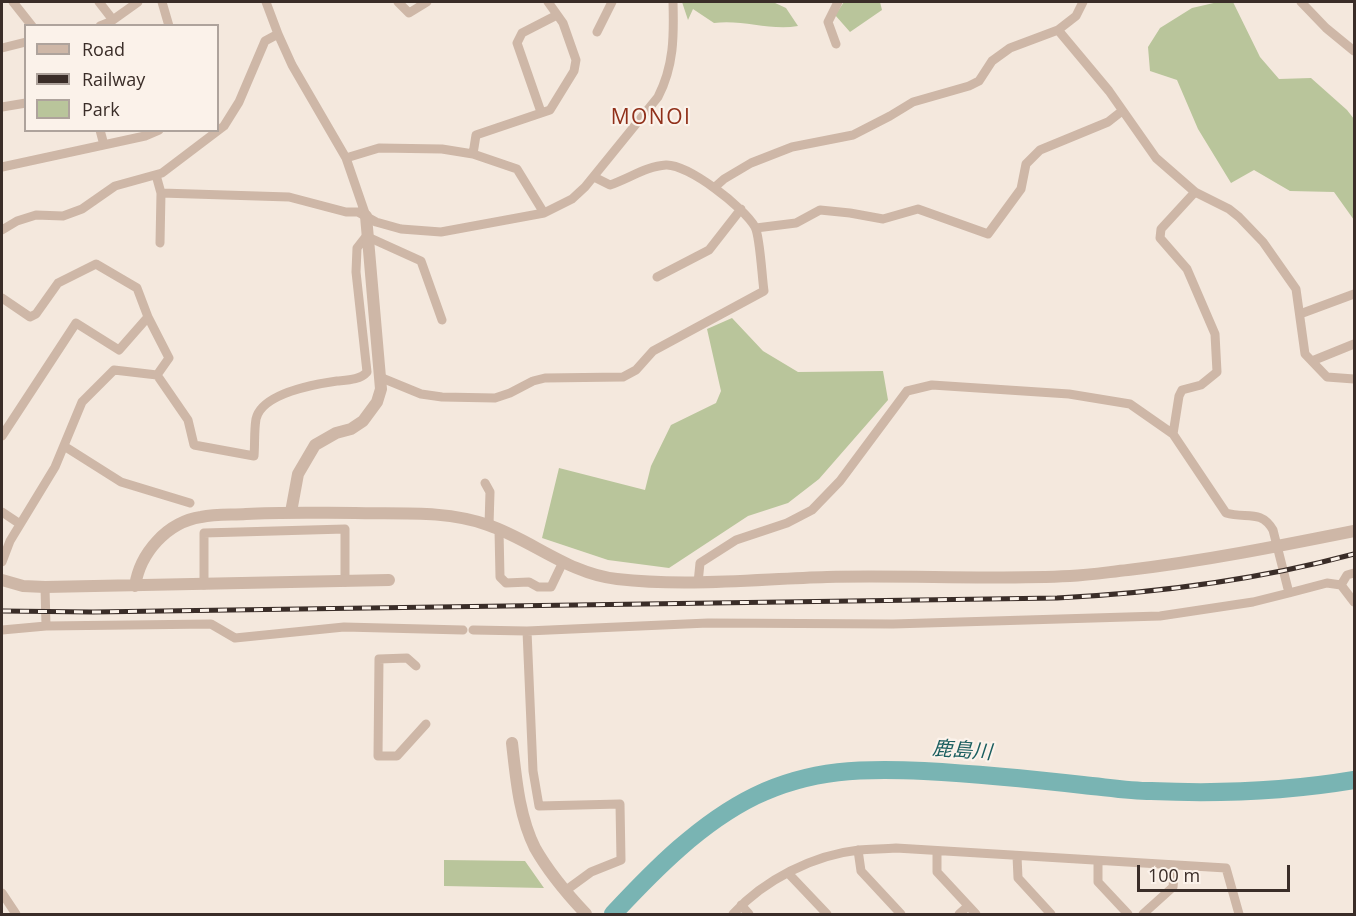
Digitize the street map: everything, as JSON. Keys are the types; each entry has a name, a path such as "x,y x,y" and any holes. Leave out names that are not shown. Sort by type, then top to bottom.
{"street":[{"path":"14,2 30,24"},
{"path":"99,2 113,20"},
{"path":"104,24 138,2"},
{"path":"162,2 168,24"},
{"path":"266,2 278,34 310,99 346,158 366,216 382,378 377,402 363,422 315,445 298,474 291,512"},
{"path":"398,2 409,13 427,2"},
{"path":"473,154 476,135 550,110 574,71 576,60 563,23 548,2"},
{"path":"597,32 612,2"},
{"path":"161,193 289,197 346,212 358,212 376,222 401,229 441,232 544,213 572,199 594,177 658,97 666,82 674,44 674,2"},
{"path":"837,44 828,22 838,2"},
{"path":"715,188 724,179 751,163 792,147 853,135 913,102 979,81 992,61 1010,48 1058,30 1076,16 1083,2"},
{"path":"1301,2 1326,28 1354,51"},
{"path":"541,112 517,43 522,33 557,15"},
{"path":"1058,30 1109,91 1156,158 1195,192 1229,209 1250,227 1296,289 1305,354 1327,377 1354,379"},
{"path":"219,130 224,126 239,102 265,41 278,34"},
{"path":"2,48 24,42"},
{"path":"2,107 24,103"},
{"path":"756,228 796,223 820,210 883,219 918,209 988,234 1021,189 1026,164 1040,150 1108,122 1122,111"},
{"path":"101,132 104,145"},
{"path":"2,167 145,136 154,132"},
{"path":"2,230 17,221 36,215 63,216 82,209 115,186 162,173 216,132"},
{"path":"346,158 379,148 442,149 473,154 517,169 544,213"},
{"path":"382,378 421,394 442,397 495,398 532,381 545,378 623,378 636,370 653,351 764,291 756,228 741,209 715,188 688,172 668,165 651,168 610,185 594,177"},
{"path":"156,175 161,193 160,243"},
{"path":"1173,434 1182,390 1201,385 1217,372 1215,334 1203,305 1187,269 1161,238 1161,229 1195,192"},
{"path":"657,277 709,250 741,209"},
{"path":"368,236 422,261 442,320"},
{"path":"2,562 20,524 55,467 82,402 114,370 157,375 188,420 194,446 254,456 256,417 277,397 317,384 362,378 367,372 356,273 357,248 368,236"},
{"path":"2,298 30,317 36,314 58,282 96,264 137,288 148,317 169,358 157,375"},
{"path":"1300,314 1354,294"},
{"path":"2,436 76,323 119,350 148,317"},
{"path":"1312,361 1354,344"},
{"path":"698,583 700,563 736,540 787,523 812,510 840,481 907,392 932,385 1069,394 1130,404 1173,434 1226,513 1257,515 1264,519 1273,530 1289,593"},
{"path":"466,407 469,402 478,397"},
{"path":"64,446 121,482 190,503"},
{"path":"485,483 490,492 500,577 506,583 529,582 538,587 551,587 563,562"},
{"path":"2,512 20,524"},
{"path":"135,586 136,575 144,558 155,543 168,531 183,522 199,517 291,512 429,514 462,517 494,527 563,562 611,578 656,583 828,577 1072,576 1167,565 1354,531"},
{"path":"204,585 204,532 345,529 345,582"},
{"path":"1341,585 1347,575 1354,573"},
{"path":"2,580 23,586 45,587 389,580"},
{"path":"2,630 46,626 211,624 235,638 344,627 527,631 708,623 893,624 1160,616 1253,602 1327,583 1341,585 1354,602"},
{"path":"45,587 46,626"},
{"path":"527,631 533,771 539,806 620,804 621,860 582,877 565,891"},
{"path":"417,666 407,658 379,658 378,756 397,756 426,724"},
{"path":"512,743 519,798 535,848 565,891 583,911"},
{"path":"733,915 741,905 788,873 825,857 858,850 896,848 1226,868 1235,912"},
{"path":"858,850 861,871 901,915"},
{"path":"937,852 937,872 976,915"},
{"path":"1017,856 1018,878 1052,915"},
{"path":"1098,861 1098,882 1128,915"},
{"path":"1143,915 1173,887 1175,865"},
{"path":"788,873 827,915"},
{"path":"2,893 16,915"},
{"path":"741,905 749,915"},
{"path":"959,915 968,906"}],"green space":[{"path":"682,2 773,2 786,8 798,26 714,23 693,9 688,20"},
{"path":"844,2 880,2 882,10 850,32 835,15"},
{"path":"1218,2 1233,2 1260,57 1279,79 1311,78 1354,119 1354,220 1334,192 1290,191 1254,170 1231,183 1198,129 1177,80 1150,71 1148,47 1160,28 1192,8"},
{"path":"732,318 763,351 798,372 883,371 888,400 819,479 788,503 748,516 669,568 608,560 542,538 559,468 645,490 651,466 671,425 716,403 721,391 707,329"},
{"path":"444,860 525,861 544,888 444,886"}],"waterway":[{"name":"鹿島川","path":"613,914 661,864 715,820 755,796 817,775 859,770 924,771 1134,790 1202,792 1253,791 1354,780"}],"railway":[{"path":"2,611 93,612 1057,598 1132,593 1207,584 1281,571 1354,554"}],"district":[{"name":"MONOI","path":"651,118"}]}
